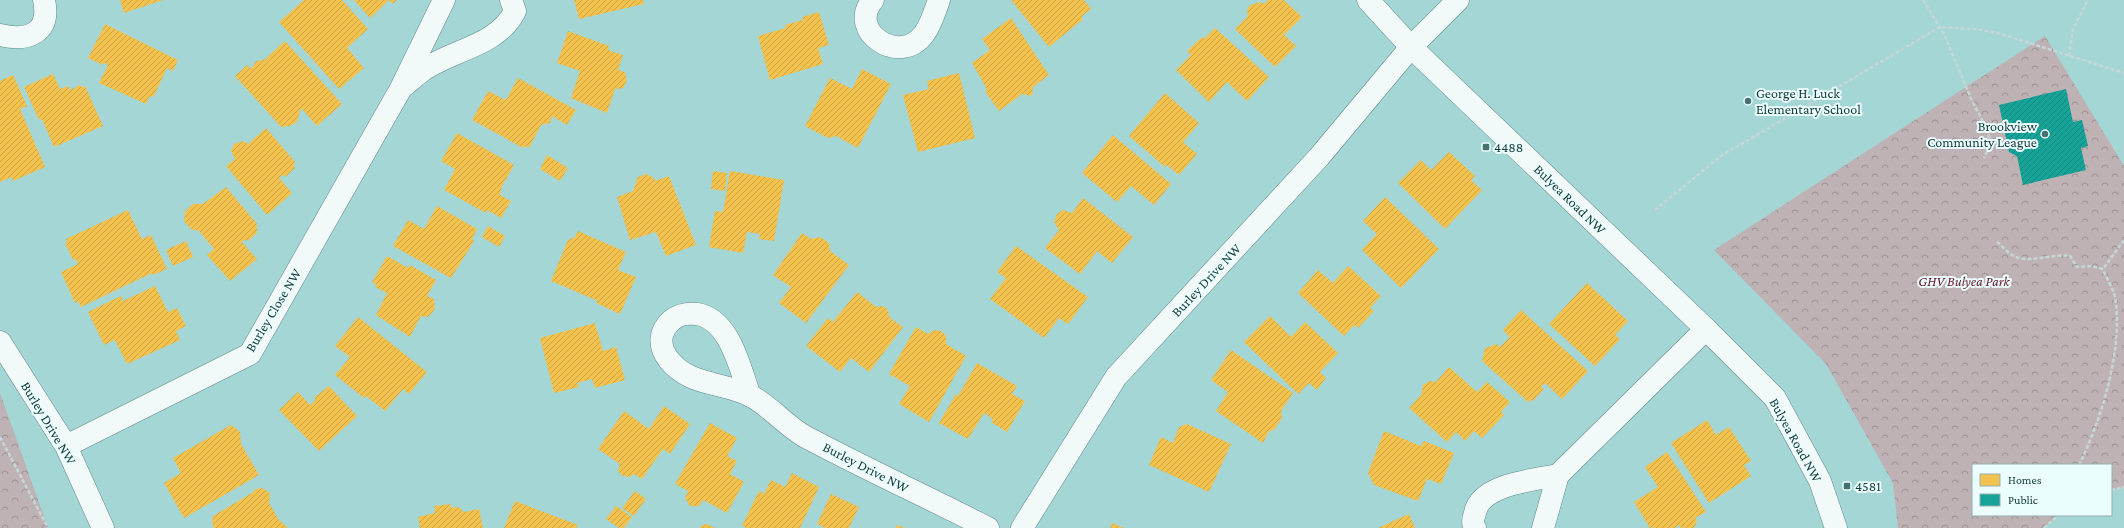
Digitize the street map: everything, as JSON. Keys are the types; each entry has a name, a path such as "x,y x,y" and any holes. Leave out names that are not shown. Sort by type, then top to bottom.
{"street":[{"path":"0,35 14,39 32,35 42,25 47,13 44,0"},
{"name":"Burley Close NW","path":"66,446 250,354 400,90 444,0"},
{"name":"Burley Close NW","path":"400,90 422,71 500,31 509,23 515,12 511,0"},
{"path":"873,0 869,5 866,19 870,32 880,43 892,48 916,42 924,34 939,0"},
{"name":"Bulyea Road NW","path":"1368,0 1411,47 1706,329 1775,398 1820,481 1836,528"},
{"name":"Burley Drive NW","path":"1022,528 1116,377 1319,157 1411,47 1458,0"},
{"path":"1543,528 1558,475 1706,329"},
{"name":"Burley Drive NW","path":"0,342 66,446 103,528"},
{"name":"Burley Drive NW","path":"750,396 802,435 988,528"},
{"path":"1475,528 1473,523 1476,507 1486,495 1510,484 1558,475"}],"path":[{"path":"1923,0 1940,27 1986,127 1991,143 1984,158"},
{"path":"2069,56 2073,29 2088,0"},
{"path":"1655,210 1721,156 1940,27 1975,29 1998,33 2124,73"},
{"path":"2103,269 2124,240"},
{"path":"1997,242 2014,256 2034,258 2060,254 2070,256 2077,267 2091,266 2103,269"},
{"path":"2079,464 2090,441 2105,400 2113,358 2116,323 2115,296 2103,269"},
{"path":"0,437 48,528"},
{"path":"2112,490 2124,487"},
{"path":"2044,528 2057,516"}],"green space":[{"name":"GHV Bulyea Park","path":"2045,36 2124,166 2124,487 2112,490 2112,464 1972,464 1972,516 2057,516 2044,528 1898,528 1893,483 1826,364 1714,250"},
{"path":"0,393 48,528 0,528"}],"building: Homes":[{"path":"120,0 163,0 124,13"},
{"path":"304,0 342,0 368,29 347,48 364,68 339,89 279,22"},
{"path":"354,0 389,0 370,18"},
{"path":"389,0 397,0 393,4"},
{"path":"574,0 643,0 644,4 579,19"},
{"path":"1011,0 1084,0 1091,9 1082,16 1082,20 1049,47"},
{"path":"1268,0 1284,0 1302,17 1284,35 1296,46 1275,67 1235,29 1248,16 1247,10 1250,5 1261,2 1264,4"},
{"path":"819,12 829,45 818,48 823,64 770,80 758,36 786,28 785,25 803,20 802,17"},
{"path":"1011,18 1049,75 1033,87 1032,96 1022,94 999,111 985,91 987,89 972,63 990,50 982,39"},
{"path":"105,24 178,60 173,71 167,68 154,96 149,97 146,104 99,83 108,65 104,63 103,65 88,58"},
{"path":"1215,28 1269,77 1247,101 1227,82 1209,102 1176,70 1191,55 1187,51 1202,37 1204,39"},
{"path":"568,31 609,46 608,50 623,55 618,70 625,72 627,81 623,88 615,89 607,113 571,98 580,71 557,63"},
{"path":"285,41 342,104 317,126 301,108 297,122 290,126 281,127 235,76 247,65 251,69 256,61 264,60"},
{"path":"862,69 891,84 858,148 836,136 828,138 805,126 830,78 852,89"},
{"path":"959,73 975,138 918,152 903,95 929,89 927,81"},
{"path":"53,74 60,89 68,86 70,90 80,85 81,87 85,86 103,126 54,147 42,119 39,120 24,87"},
{"path":"13,75 27,106 20,109 45,167 13,181 11,177 0,182 0,81"},
{"path":"518,78 576,110 567,125 552,116 550,123 541,125 529,148 525,146 523,148 472,120 488,91 506,100"},
{"path":"1165,93 1199,123 1183,142 1197,154 1179,175 1167,165 1165,167 1129,136"},
{"path":"266,128 296,163 293,165 295,168 285,177 283,175 279,178 292,193 267,215 226,166 235,159 231,151 234,144 243,141 248,144"},
{"path":"457,133 514,165 502,186 500,195 511,201 501,218 487,210 486,213 444,190 455,169 441,161"},
{"path":"1113,135 1171,184 1154,205 1131,186 1117,202 1082,173"},
{"path":"1449,152 1475,176 1471,180 1482,190 1445,229 1398,183 1421,160 1431,170"},
{"path":"547,155 568,168 560,181 540,169"},
{"path":"713,171 727,173 725,191 711,189"},
{"path":"730,171 784,180 774,241 759,239 760,234 747,232 743,253 709,247 715,211 723,212"},
{"path":"646,174 654,178 655,181 669,176 696,245 666,256 656,232 630,240 617,197 633,191 638,177"},
{"path":"226,187 257,224 257,233 249,240 241,241 257,259 230,281 207,255 214,249 198,230 192,230 184,221 185,211 193,204 203,204"},
{"path":"1385,197 1439,249 1401,288 1362,250 1377,234 1363,221"},
{"path":"1083,198 1133,237 1112,263 1097,251 1080,274 1045,248 1059,230 1054,222 1057,214 1063,210 1072,213"},
{"path":"437,206 477,229 472,239 474,241 451,278 393,246 408,220 424,229"},
{"path":"128,210 142,239 151,235 167,269 153,275 152,273 81,307 78,301 75,303 61,272 78,264 76,259 73,260 65,243 67,242 66,239"},
{"path":"488,226 505,236 499,247 482,237"},
{"path":"578,231 626,252 618,270 636,277 620,314 596,303 598,301 551,281 568,240 575,237"},
{"path":"802,233 811,239 820,237 829,243 830,251 849,265 806,323 779,303 791,287 773,275"},
{"path":"186,241 193,257 173,266 166,250"},
{"path":"1016,246 1088,297 1068,324 1059,318 1044,338 990,299 1006,278 997,272"},
{"path":"387,256 408,268 410,265 436,280 427,296 434,299 435,309 428,317 421,316 410,337 376,315 387,293 375,287 377,285 372,282"},
{"path":"1348,266 1381,296 1370,308 1374,311 1358,328 1354,325 1344,336 1298,293 1318,270 1333,283"},
{"path":"1587,283 1628,321 1615,335 1620,339 1595,366 1549,324"},
{"path":"155,286 168,312 177,308 186,326 176,331 180,340 127,364 115,340 104,345 88,312 121,296 123,301"},
{"path":"857,292 876,307 883,306 887,309 890,318 903,327 869,372 851,358 840,372 806,346 828,318 833,322"},
{"path":"1521,310 1588,371 1562,399 1545,383 1541,387 1544,389 1533,401 1531,400 1528,402 1482,361 1485,348 1497,344 1500,347 1510,337 1503,330"},
{"path":"1270,316 1291,337 1305,322 1338,353 1320,372 1326,378 1317,390 1309,383 1298,394 1244,342"},
{"path":"358,317 427,372 409,394 403,389 385,411 366,396 364,398 335,375 350,357 335,346"},
{"path":"595,323 603,351 616,347 625,380 595,388 592,379 577,383 579,387 554,393 540,338"},
{"path":"916,327 928,334 934,330 941,331 946,336 946,344 966,356 929,422 899,404 910,386 889,374"},
{"path":"1231,350 1293,393 1281,411 1282,418 1274,430 1269,431 1263,443 1216,411 1228,392 1211,380"},
{"path":"977,363 1017,386 1012,394 1025,401 1007,432 991,422 993,419 984,413 968,439 939,423 956,394 958,396"},
{"path":"1449,367 1477,392 1487,382 1510,402 1501,412 1504,415 1482,438 1474,431 1465,441 1456,432 1447,442 1409,408 1421,395 1423,385 1430,381 1436,382"},
{"path":"329,386 357,416 319,451 279,410 298,392 310,405 316,400 314,398"},
{"path":"664,406 690,424 670,454 663,449 642,479 634,474 630,477 623,476 618,471 620,464 598,449 624,411 649,429"},
{"path":"1707,420 1716,435 1729,427 1751,461 1744,465 1751,476 1709,503 1671,443"},
{"path":"710,423 737,438 727,456 737,461 730,474 744,482 727,513 703,500 699,506 690,506 685,498 688,491 675,484"},
{"path":"1187,424 1231,444 1209,492 1149,465 1161,437 1173,443 1179,427"},
{"path":"231,425 240,432 241,444 259,475 184,518 164,483 181,473 173,458"},
{"path":"1384,431 1421,446 1424,441 1454,453 1441,484 1427,479 1418,501 1374,485 1368,473"},
{"path":"1667,452 1706,512 1695,518 1697,521 1694,528 1681,528 1679,525 1675,528 1650,528 1634,502 1658,487 1645,467"},
{"path":"792,473 819,487 800,528 747,528 742,526 759,491 764,494 771,480 785,487"},
{"path":"262,488 270,493 269,503 279,520 288,528 214,528 212,523 213,516 252,493 256,489"},
{"path":"635,491 646,499 634,516 622,508"},
{"path":"831,494 859,507 849,528 825,528 817,524"},
{"path":"515,501 578,525 576,528 504,528"},
{"path":"451,504 451,508 458,507 464,512 479,509 483,528 420,528 418,517 435,513 434,506"},
{"path":"616,506 632,517 624,528 619,528 606,519"},
{"path":"1409,514 1415,528 1378,528"},
{"path":"1112,523 1124,528 1110,528"},
{"path":"707,524 715,528 699,528 703,525"},
{"path":"897,525 905,528 896,528"}],"building: Public":[{"name":"Brookview Community League","path":"2066,89 2073,122 2082,120 2088,146 2081,148 2086,170 2023,185 2017,156 2009,152 1999,105"}],"place":[{"name":"George H. Luck Elementary School","path":"1748,101"},
{"name":"Brookview Community League","path":"2045,134"},
{"name":"4488","path":"1486,147"},
{"name":"4581","path":"1847,486"}]}
